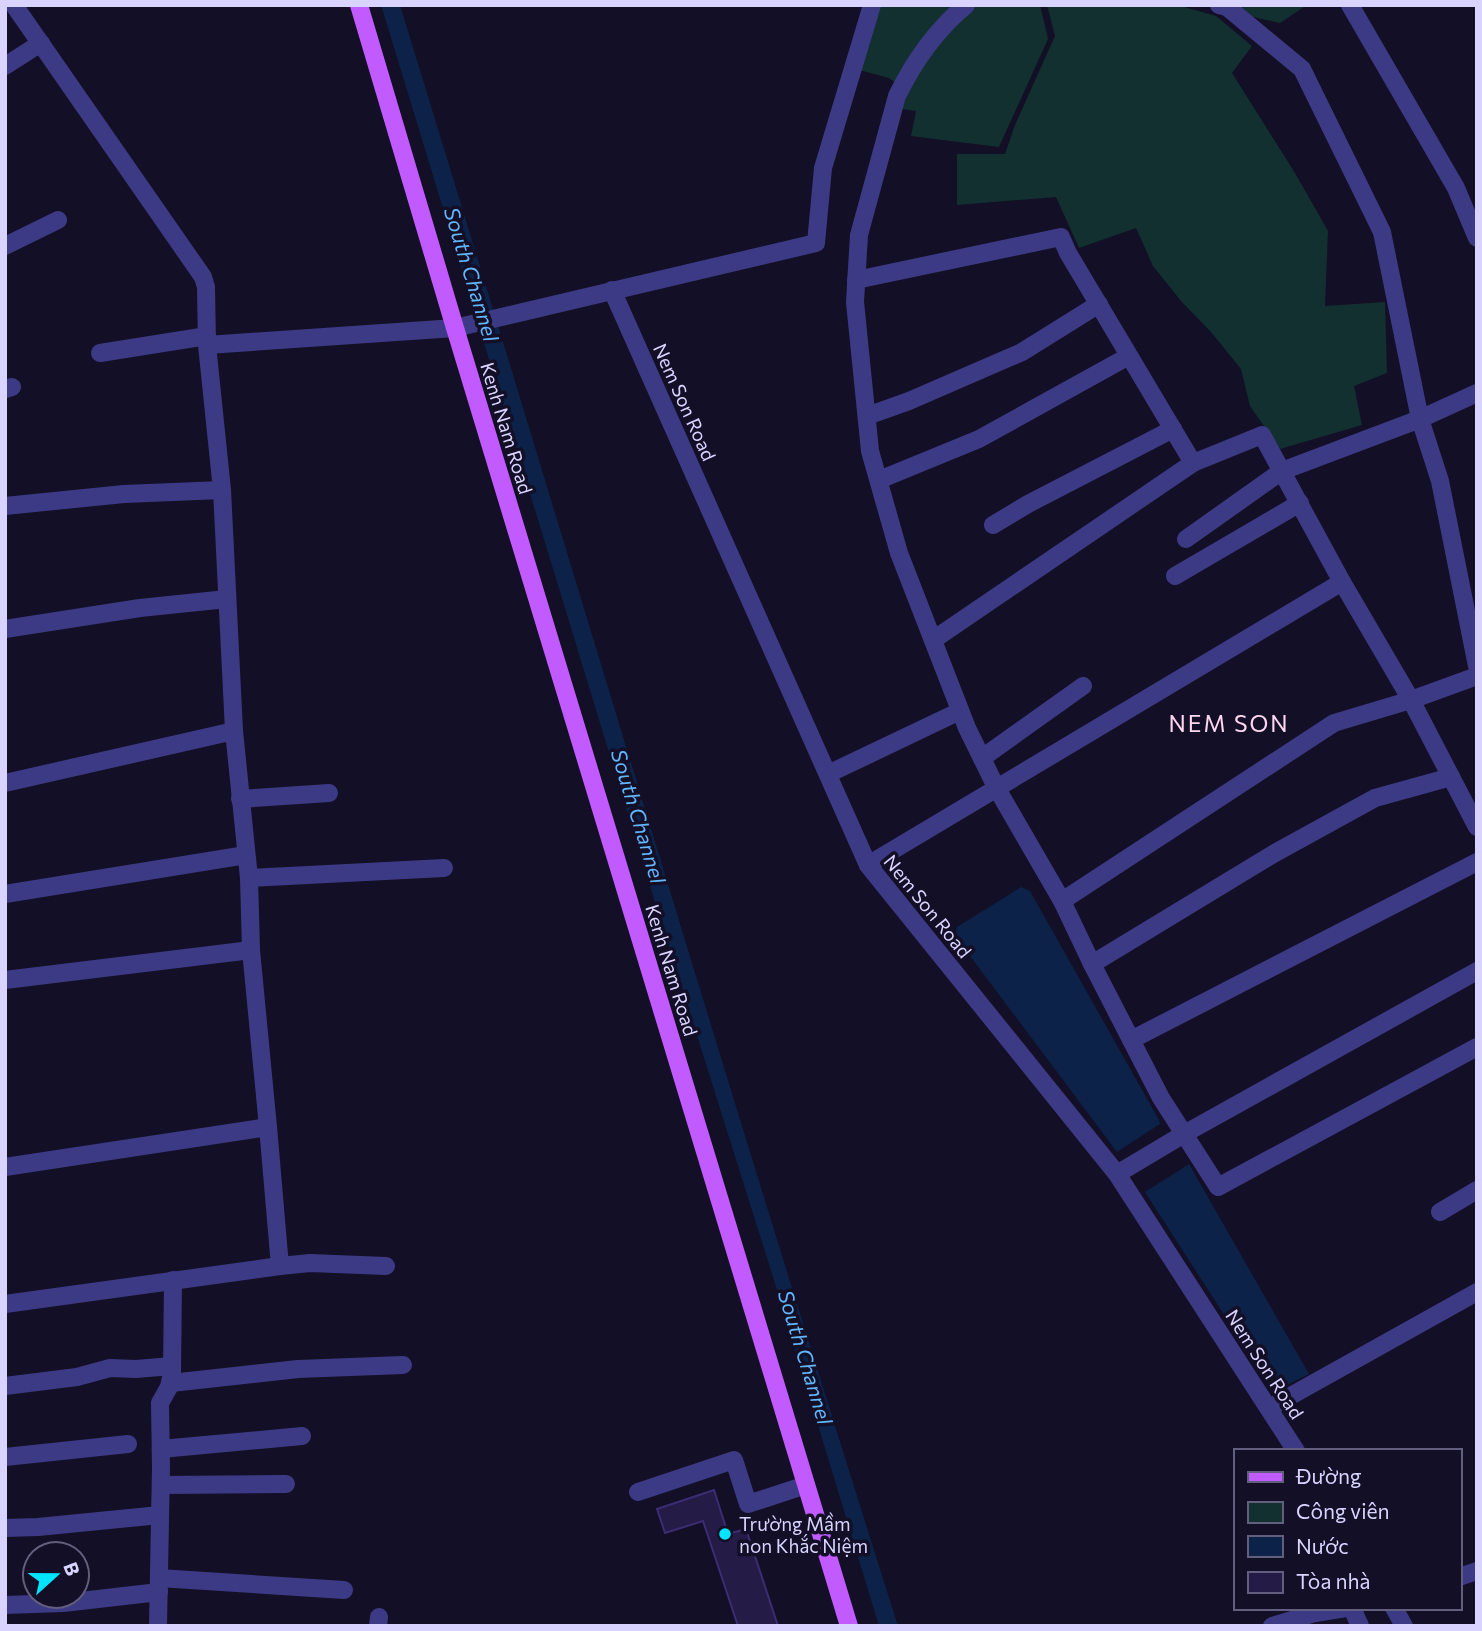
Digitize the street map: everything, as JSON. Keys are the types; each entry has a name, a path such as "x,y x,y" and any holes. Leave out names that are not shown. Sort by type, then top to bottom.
{"main road":[{"name":"Kenh Nam Road","path":"359,5 849,1626"}],"street":[{"path":"14,5 203,277 206,287 207,341 222,489 234,731 280,1266"},
{"path":"100,353 207,341 455,328 816,243 823,168 872,5"},
{"path":"966,5 933,37 897,96 859,235 855,302 870,451 899,552 967,728 996,787 1062,901 1091,964 1161,1098 1218,1187 1477,1047"},
{"path":"1219,5 1227,7 1302,69 1382,232 1420,419 1440,481 1477,666"},
{"path":"1350,5 1456,188 1477,237"},
{"path":"5,66 41,43"},
{"path":"5,246 58,220"},
{"path":"856,280 1061,237 1193,463"},
{"name":"Nem Son Road","path":"612,290 868,865 1117,1174 1295,1449"},
{"path":"867,416 909,401 1022,352 1098,304"},
{"path":"878,480 979,439 1129,356"},
{"path":"1185,538 1282,471 1420,419 1477,393"},
{"path":"993,525 1173,429"},
{"path":"933,640 1193,463 1262,435 1342,582 1411,700 1477,827"},
{"path":"5,506 124,494 222,489"},
{"path":"1175,576 1300,503"},
{"path":"868,865 1342,582"},
{"path":"5,629 140,608 227,599"},
{"path":"1062,901 1334,723 1411,700 1477,676"},
{"path":"982,758 1083,686"},
{"path":"828,774 960,711"},
{"path":"5,783 234,731"},
{"path":"1091,964 1275,853 1375,798 1451,777"},
{"path":"240,799 329,793"},
{"path":"5,894 246,855"},
{"path":"1131,1040 1477,862"},
{"path":"248,878 444,868"},
{"path":"5,980 251,950"},
{"path":"1117,1174 1477,971"},
{"path":"5,1167 268,1127"},
{"path":"1440,1212 1477,1190"},
{"path":"5,1304 280,1266 386,1266"},
{"path":"158,1626 160,1403 172,1374 173,1280"},
{"path":"1269,1408 1477,1292"},
{"path":"5,1386 77,1377 110,1368 172,1374 403,1365"},
{"path":"161,1449 302,1436"},
{"path":"5,1457 128,1444"},
{"path":"638,1492 734,1460 748,1504 806,1485"},
{"path":"161,1485 286,1484"},
{"path":"5,1528 160,1515"},
{"path":"5,1605 63,1603 159,1585 344,1590"},
{"path":"1272,1626 1334,1610"},
{"path":"1353,1610 1360,1626"},
{"path":"1395,1610 1404,1626"}],"green space":[{"path":"882,5 1040,5 1048,39 999,147 911,136 916,111 902,109 908,92 889,78 859,70 877,9"},
{"path":"1047,5 1177,5 1216,16 1252,46 1232,73 1328,231 1325,306 1385,302 1387,373 1354,386 1362,425 1280,449 1250,406 1241,369 1153,266 1136,228 1079,248 1056,197 957,205 957,154 1005,154 1015,125 1055,36"},
{"path":"1201,5 1307,5 1280,23"}],"water":[{"name":"South Channel","path":"381,5 400,5 709,1019 898,1626 879,1626"},
{"path":"1021,887 1030,891 1159,1120 1160,1124 1117,1152 955,936 957,927"},
{"path":"1189,1164 1309,1374 1276,1390 1270,1386 1145,1192"}],"building":[{"path":"714,1490 728,1534 746,1529 778,1626 738,1626 703,1521 665,1533 657,1509"}],"place":[{"name":"Trường Mầm non Khắc Niệm","path":"725,1534"}],"district":[{"name":"NEM SON","path":"1229,723"}]}
